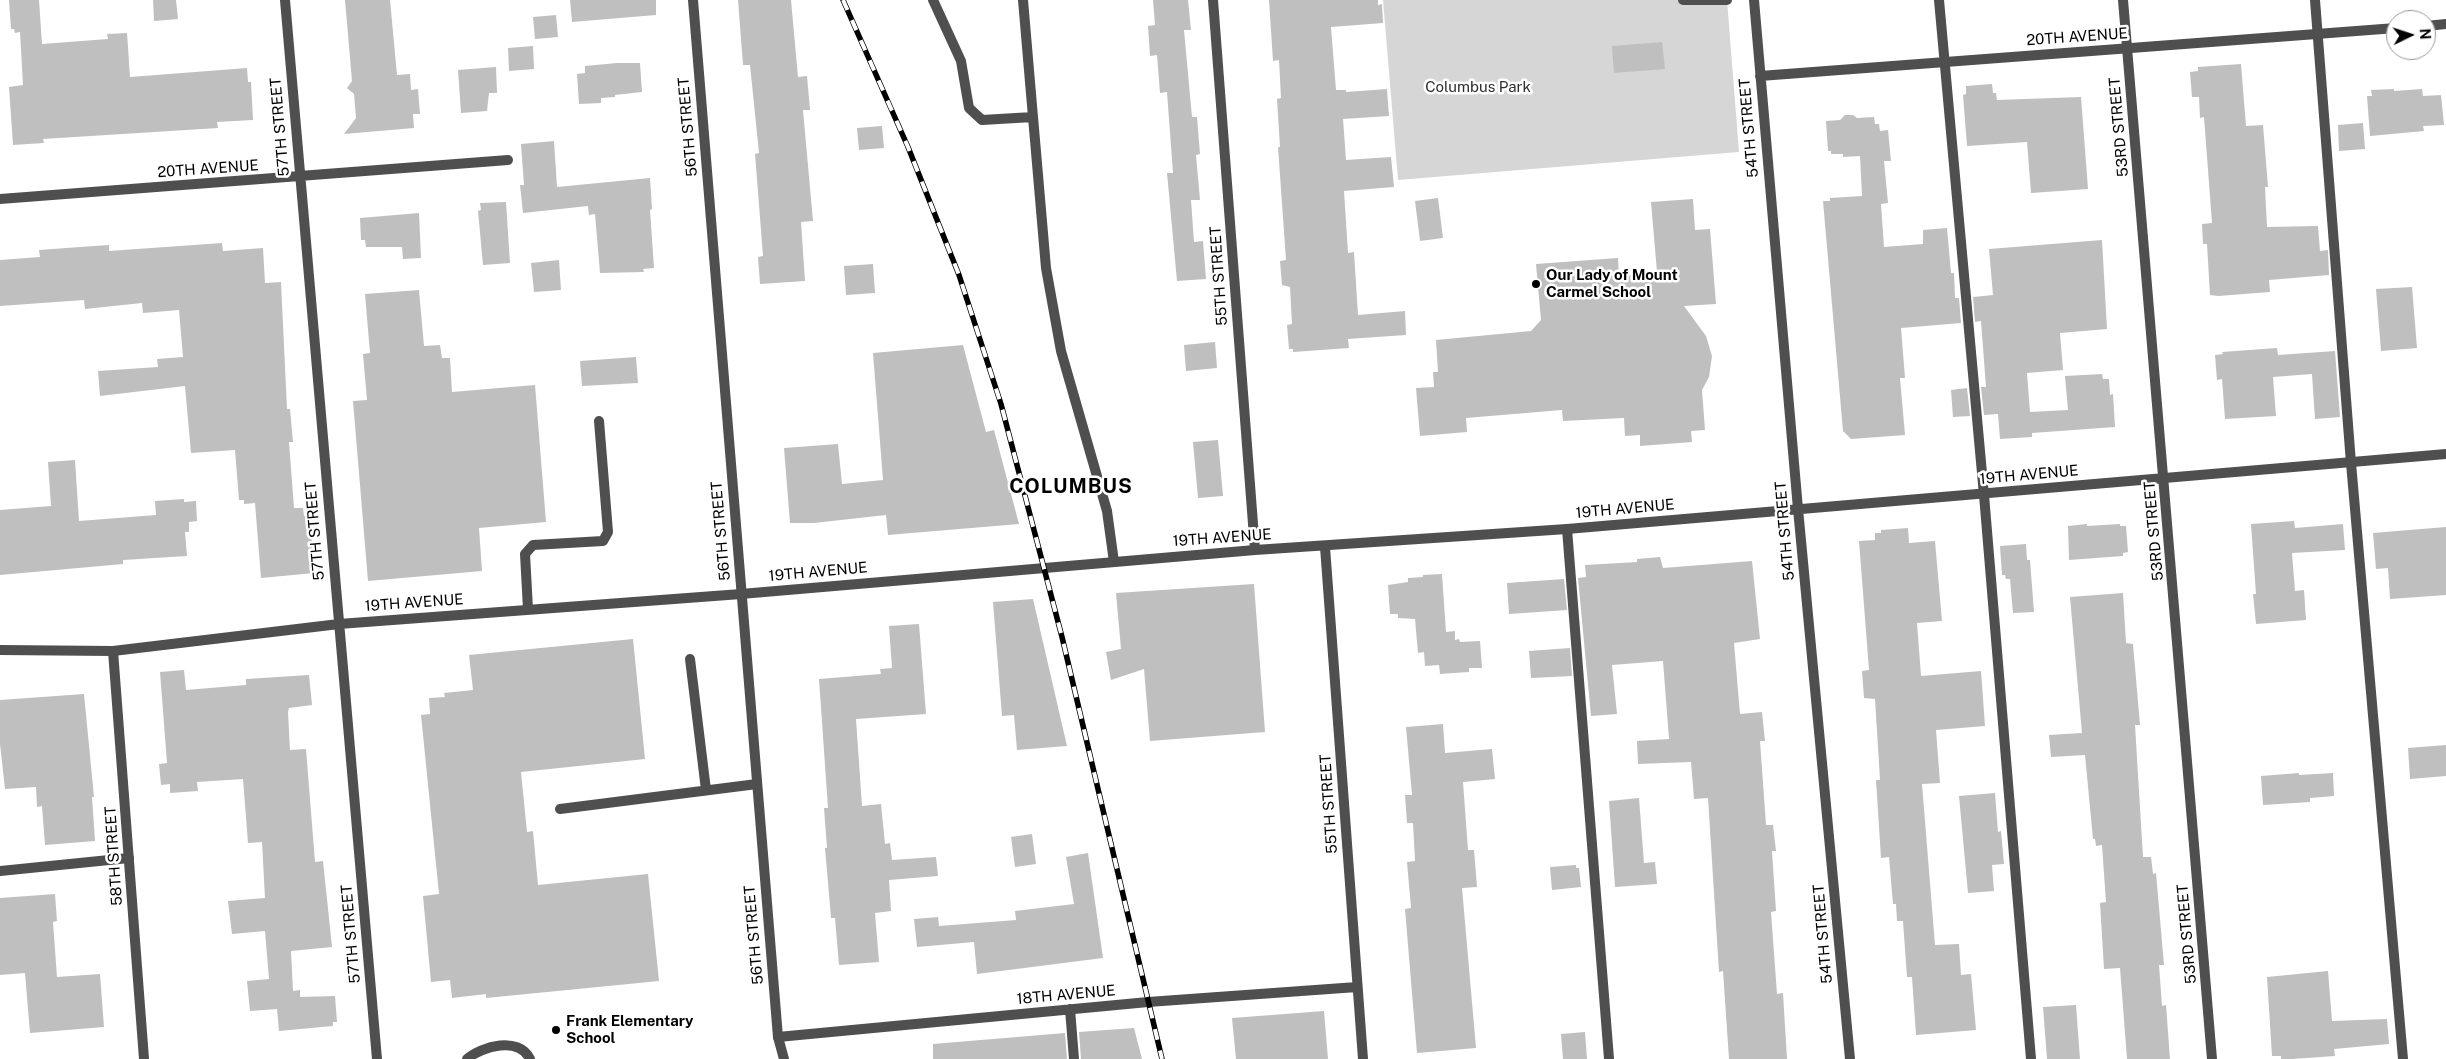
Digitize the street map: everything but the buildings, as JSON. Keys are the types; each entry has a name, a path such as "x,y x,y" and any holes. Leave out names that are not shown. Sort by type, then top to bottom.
{"street":[{"name":"57TH STREET","path":"285,0 377,1059"},
{"name":"56TH STREET","path":"693,0 778,1037 784,1059"},
{"path":"933,0 961,61 969,108 982,120 1033,116"},
{"path":"1023,0 1046,268 1061,351 1107,511 1114,562"},
{"name":"55TH STREET","path":"1213,0 1255,550"},
{"path":"1683,0 1727,0"},
{"name":"54TH STREET","path":"1754,0 1798,509 1850,1059"},
{"path":"1939,0 1943,62 1984,494 2031,1059"},
{"name":"53RD STREET","path":"2123,0 2165,478 2212,1059"},
{"path":"2314,0 2351,462 2403,1059"},
{"name":"20TH AVENUE","path":"1760,76 2386,29"},
{"name":"20TH AVENUE","path":"0,199 299,178 508,160"},
{"path":"528,609 525,554 533,545 602,541 608,532 599,422"},
{"name":"19TH AVENUE","path":"0,650 113,651 339,624 741,594 1255,550 1325,547 1567,529 2446,454"},
{"path":"1567,529 1609,1059"},
{"name":"55TH STREET","path":"1325,547 1363,1059"},
{"name":"58TH STREET","path":"113,651 144,1059"},
{"path":"690,659 706,790"},
{"path":"560,809 757,784"},
{"path":"0,871 129,858"},
{"name":"18TH AVENUE","path":"778,1037 1070,1009 1357,987"},
{"path":"1070,1009 1074,1059"},
{"path":"467,1059 477,1051 500,1046 516,1046 527,1052 530,1059"}],"green space":[{"name":"Columbus Park","path":"1383,0 1727,0 1739,152 1398,180"}],"railway":[{"path":"843,0 908,147 959,275 1001,404 1062,637 1162,1059"}],"place":[{"name":"Our Lady of Mount Carmel School","path":"1536,284"},
{"name":"Frank Elementary School","path":"556,1030"}],"district":[{"name":"COLUMBUS","path":"1071,487"}]}
